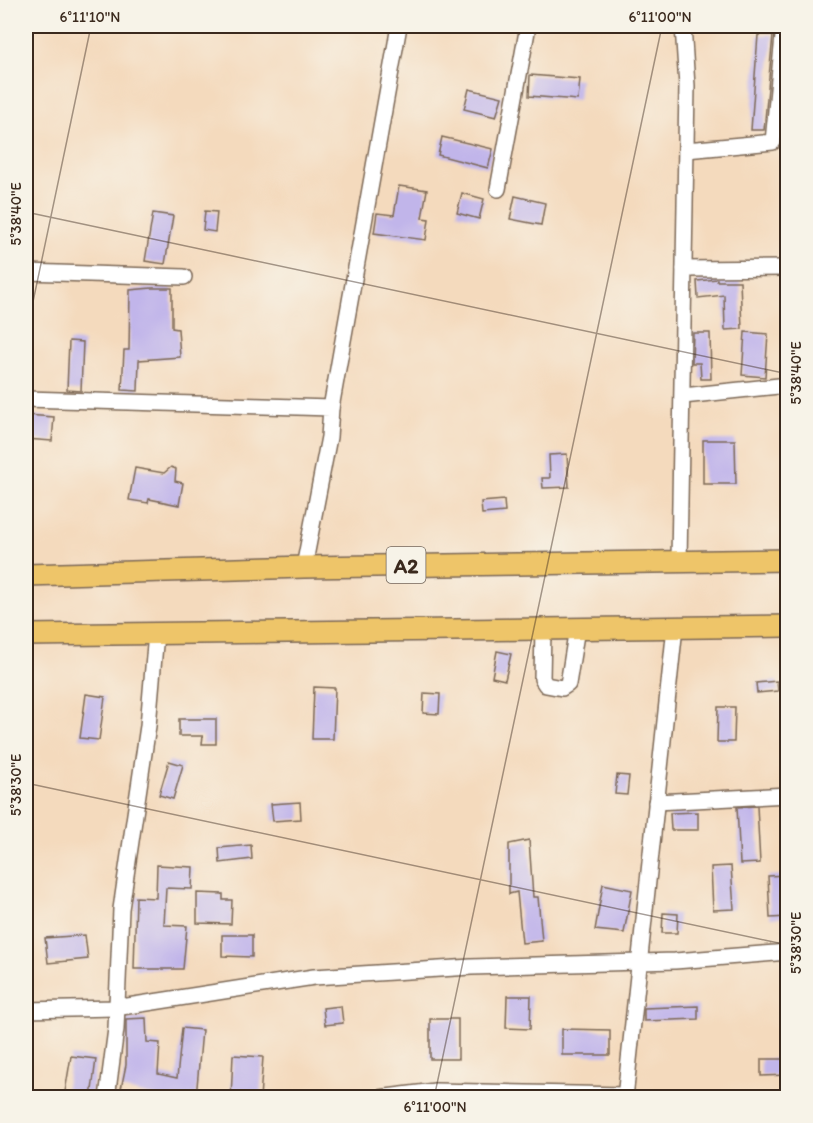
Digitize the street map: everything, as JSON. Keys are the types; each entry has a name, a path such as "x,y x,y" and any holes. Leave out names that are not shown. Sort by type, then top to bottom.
{"highway":[{"name":"A2","path":"26,575 304,567 788,560"},
{"path":"26,635 788,626"}],"street":[{"path":"304,567 399,26"},
{"path":"498,189 528,26"},
{"path":"679,561 687,86 682,26"},
{"path":"686,150 780,141 784,26"},
{"path":"684,269 788,268"},
{"path":"26,272 184,277"},
{"path":"683,396 788,385"},
{"path":"26,399 331,408"},
{"path":"378,1098 435,1091 625,1096 675,627"},
{"path":"543,629 542,679 546,685 562,688 568,684 577,628"},
{"path":"107,1098 116,1029 115,1008 121,909 148,726 156,633"},
{"path":"656,802 788,795"},
{"path":"26,1010 115,1008 314,977 471,967 639,962 788,952"}],"building":[{"path":"758,35 773,35 764,130 751,130"},
{"path":"530,75 580,79 578,100 529,96"},
{"path":"469,89 502,97 496,117 464,109"},
{"path":"442,137 493,149 488,168 438,155"},
{"path":"399,186 427,190 422,218 429,219 426,240 374,233 377,213 394,215"},
{"path":"462,193 484,199 479,219 457,213"},
{"path":"515,196 545,203 541,225 510,219"},
{"path":"205,211 217,212 215,232 203,230"},
{"path":"153,213 173,216 165,264 145,261"},
{"path":"717,279 717,281 740,281 742,329 725,330 724,295 698,298 697,281"},
{"path":"172,288 172,328 178,329 180,357 139,360 138,391 122,390 124,350 129,350 130,290"},
{"path":"745,332 768,334 765,377 742,375"},
{"path":"693,333 710,333 711,379 701,379 700,363 692,363"},
{"path":"69,341 83,342 81,391 67,390"},
{"path":"26,415 54,417 52,441 26,439"},
{"path":"703,440 735,440 736,484 703,484"},
{"path":"567,454 569,487 543,488 542,478 550,478 549,455"},
{"path":"171,467 176,469 175,481 183,483 179,505 149,499 148,503 129,500 135,468 164,473"},
{"path":"504,500 505,512 482,514 481,502"},
{"path":"497,651 511,654 505,680 492,677"},
{"path":"777,681 778,691 757,693 756,683"},
{"path":"314,687 335,688 333,739 312,739"},
{"path":"424,693 440,694 439,714 423,713"},
{"path":"86,694 105,697 99,740 80,738"},
{"path":"718,707 735,707 734,742 717,742"},
{"path":"179,719 216,719 216,744 202,744 203,736 179,736"},
{"path":"169,761 183,765 173,799 159,795"},
{"path":"617,775 629,776 627,795 615,794"},
{"path":"300,802 301,819 273,821 271,804"},
{"path":"757,806 760,863 740,864 737,807"},
{"path":"698,812 698,830 671,830 670,813"},
{"path":"529,840 533,897 538,897 542,941 522,943 517,892 509,894 509,844"},
{"path":"251,845 252,859 220,863 219,848"},
{"path":"157,865 193,867 192,889 166,888 164,925 187,926 183,969 134,969 136,897 156,898"},
{"path":"731,866 734,909 713,910 711,867"},
{"path":"787,875 788,917 770,918 768,876"},
{"path":"603,884 632,890 624,933 595,930"},
{"path":"197,893 223,894 223,900 232,900 231,924 197,923"},
{"path":"663,913 678,914 677,933 662,933"},
{"path":"85,935 88,959 48,963 45,938"},
{"path":"222,935 252,935 252,957 222,956"},
{"path":"507,996 531,996 530,1029 506,1028"},
{"path":"341,1006 343,1023 325,1025 323,1008"},
{"path":"698,1006 698,1019 644,1021 644,1008"},
{"path":"146,1018 147,1042 160,1043 158,1074 177,1078 182,1028 202,1030 196,1098 162,1098 121,1089 126,1065 126,1019"},
{"path":"430,1019 458,1019 458,1059 430,1059"},
{"path":"562,1029 610,1030 610,1055 562,1055"},
{"path":"233,1055 263,1057 260,1098 231,1098"},
{"path":"71,1056 96,1059 91,1098 64,1098"},
{"path":"761,1059 788,1059 788,1075 761,1076"}]}
